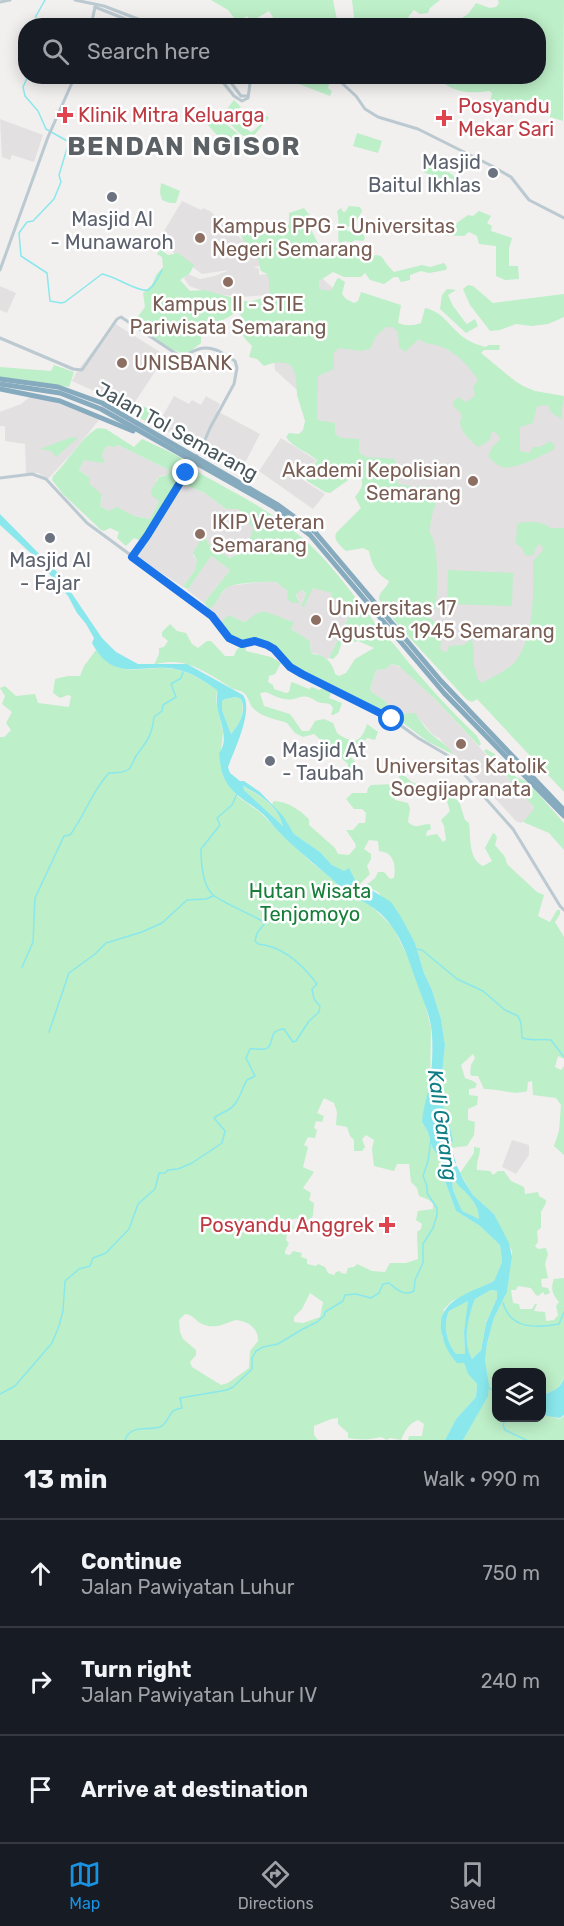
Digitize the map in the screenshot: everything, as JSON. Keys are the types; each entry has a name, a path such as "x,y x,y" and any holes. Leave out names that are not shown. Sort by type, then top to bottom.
{"highway":[{"name":"Jalan Tol Semarang","path":"0,379 58,387 102,403 278,505 315,532 441,681 564,810"},
{"name":"Jalan Tol Semarang","path":"0,386 60,401 95,414 164,445 274,507 310,535 444,693 564,816"}],"main road":[{"path":"0,2 10,0"},
{"path":"75,0 129,18"},
{"path":"0,270 49,136 72,84"},
{"path":"224,84 234,96 242,101 247,97 249,84"},
{"path":"232,84 239,94 247,97"},
{"path":"343,84 356,96 365,109 378,117 418,129 492,166 511,177 529,200 564,218"},
{"path":"0,338 73,369 82,370 115,321 121,317 181,357 199,349 207,348 220,352 235,361 236,379 203,445"},
{"path":"132,557 189,468"},
{"path":"0,478 39,475 46,479 91,527 212,616 229,638 242,644 255,641 267,645 274,649 290,667 392,719 418,738 447,754 513,829 564,910"}],"shaded area":[{"path":"0,119 43,135 34,162 12,155 10,160 2,157"},
{"name":"Kampus PPG - Universitas Negeri Semarang","path":"182,201 201,210 203,208 210,211 245,242 263,265 254,267 259,269 259,275 269,274 270,295 240,297 210,293 189,286 184,278 188,274 200,279 229,270 202,274 158,241"},
{"name":"Akademi Kepolisian Semarang","path":"310,267 346,300 398,325 420,331 534,394 564,398 564,686 513,666 469,701 421,643 393,498 313,430 298,391 275,370 274,360"},
{"path":"0,286 16,293 7,313 0,310"},
{"name":"UNISBANK","path":"114,323 163,354 164,358 131,408 72,381"},
{"path":"31,396 81,410 99,420 48,479 38,473 26,473 25,444 5,441 5,426 0,426 0,412 21,404"},
{"path":"174,396 189,404 192,400 201,405 206,396 220,404 217,411 260,434 245,463 202,440 198,448 157,426"},
{"path":"281,438 316,460 303,480 325,494 313,509 259,471"},
{"path":"118,445 169,470 168,475 160,476 156,480 159,501 150,519 109,511 100,506 102,497 90,484 88,476 79,470 84,460 101,457 107,446"},
{"name":"IKIP Veteran Semarang","path":"180,483 205,493 226,509 238,509 253,528 250,540 232,557 225,556 210,546 206,539 201,539 193,555 197,560 195,570 183,587 133,554"},
{"path":"211,556 230,570 204,603 187,590"},
{"name":"Universitas 17 Agustus 1945 Semarang","path":"269,581 280,583 299,601 296,593 301,590 306,594 301,605 314,587 332,593 346,603 351,612 329,658 315,653 311,654 310,641 291,629 293,622 263,612 244,622 229,615 221,625 218,617 209,609 228,586"},
{"name":"Universitas Katolik Soegijapranata","path":"391,664 402,668 435,699 530,802 535,809 528,818 521,823 516,821 415,714 395,715 384,700 373,693 370,689 376,670 386,669"},
{"path":"512,1140 529,1145 529,1155 516,1174 502,1167"}],"green space":[{"path":"211,0 333,0 337,18 271,18 273,17 269,11 257,18 247,16 234,18 228,10"},
{"path":"352,0 440,0 430,8 428,13 420,14 414,10 408,18 354,18"},
{"path":"498,0 564,0 563,121 550,117 550,114 526,100 512,117 504,111 489,106 492,93 489,91 460,91 445,84 546,84 546,18 462,18 476,3 490,8 496,7"},
{"path":"299,84 329,84 328,88 332,91 330,96"},
{"path":"234,100 241,107 230,116 249,131 252,132 262,123 259,116 261,111 269,118 250,140 239,133 222,115"},
{"path":"213,108 226,124 244,139 237,151 224,148 217,135 206,123"},
{"path":"357,133 382,141 378,153 353,146"},
{"path":"427,163 443,168 473,190 469,194 451,183 423,172"},
{"path":"161,183 180,191 176,203 162,200"},
{"path":"349,206 360,207 362,211 355,224 347,227 347,231 363,234 365,238 363,241 339,243 337,211 341,208 345,212"},
{"path":"304,208 311,217 309,226 319,245 348,251 360,258 379,256 394,272 422,265 430,267 444,263 447,267 446,270 429,273 421,271 410,275 410,280 401,282 398,277 394,277 384,284 370,280 365,273 361,277 344,277 333,272 319,281 319,289 331,291 339,278 345,282 342,294 354,303 358,301 361,292 401,305 398,323 404,325 421,323 425,308 436,312 471,342 485,347 500,345 499,350 484,350 481,353 515,381 535,391 564,396 561,419 551,412 548,405 537,406 533,423 520,427 520,451 530,453 533,447 540,447 550,441 555,446 553,450 522,464 501,466 488,456 493,446 500,440 499,436 494,431 491,433 490,440 478,447 462,429 460,421 462,417 453,406 453,401 460,397 464,402 475,395 473,387 478,380 471,370 448,350 419,339 405,352 399,347 398,332 393,327 386,327 376,336 370,349 361,351 339,348 334,353 334,369 318,376 317,420 335,423 335,434 341,438 359,439 359,453 366,457 395,459 398,484 414,487 431,486 438,496 430,527 437,559 437,583 436,604 430,618 441,631 440,649 443,651 447,652 449,646 464,645 471,639 474,667 478,680 482,683 514,663 521,654 529,629 533,600 533,561 543,550 538,544 533,555 526,556 521,547 516,544 517,524 534,522 551,528 564,528 564,792 477,699 472,702 466,699 397,624 379,599 389,581 375,568 369,551 363,548 346,551 337,542 335,537 337,532 361,508 355,497 362,482 359,476 354,476 330,493 307,481 306,478 317,460 286,437 289,433 299,434 303,430 305,421 297,395 296,376 291,365 278,362 264,366 257,359 249,357 252,346 242,333 242,317 237,311 229,317 212,322 201,336 201,343 187,354 166,346 136,322 145,307 143,293 152,285 156,275 163,267 162,257 157,254 160,249 168,255 178,253 194,265 190,273 180,280 190,291 204,290 249,302 269,295 267,274 261,271 256,254 243,240 241,233 249,227 270,229 286,227 289,224 289,213"},
{"path":"479,211 491,216 487,223 492,226 491,231 512,238 509,248 509,266 518,266 519,279 505,280 496,276 496,246 479,244 477,236 469,232 464,236 440,235 468,215 473,216"},
{"path":"468,285 473,286 493,303 564,294 564,317 548,324 531,326 516,324 490,331 470,305 463,289"},
{"path":"447,289 456,290 448,295 465,322 467,324 475,319 478,326 466,333 440,309 442,295"},
{"path":"54,365 74,372 69,387 0,377 0,367 51,371"},
{"path":"136,402 161,416 155,426 130,413"},
{"path":"98,428 106,429 134,447 142,439 167,451 289,527 329,565 377,627 436,694 477,736 481,744 479,746 435,699 399,666 391,664 386,669 376,670 370,689 384,700 395,715 393,718 305,676 280,656 271,645 263,641 238,640 224,631 221,625 229,615 244,622 265,612 294,622 291,629 310,641 311,654 327,659 335,674 339,676 346,673 355,659 374,648 358,641 346,644 342,642 338,654 333,659 329,658 351,612 343,600 332,598 332,593 313,588 304,607 301,606 306,594 302,590 296,594 299,603 293,603 287,599 288,591 276,582 243,583 225,589 209,609 204,603 230,570 211,556 188,589 183,587 195,570 197,560 193,553 201,539 206,539 210,546 230,558 242,550 253,528 238,509 226,509 205,493 180,483 142,541 134,538 126,546 117,538 119,532 110,528 101,530 63,494 52,480 80,443","holes":["118,445 169,470 168,475 159,477 151,491 151,495 159,501 150,519 134,516 117,507 109,511 100,506 102,495 90,484 90,478 79,470 84,460 102,463 105,461 102,457 103,451 107,446"]},
{"path":"72,437 78,438 56,457 51,451 40,449"},
{"path":"448,570 513,573 512,606 447,604"},
{"path":"170,624 177,631 186,633 192,644 198,648 207,641 211,641 225,656 234,656 239,647 245,646 246,651 271,657 281,663 275,674 269,676 268,682 273,685 274,689 289,692 292,682 309,689 323,688 331,693 329,698 342,703 339,712 331,715 333,708 330,705 310,698 287,699 266,692 260,693 264,706 290,714 302,731 309,731 315,721 324,719 333,723 337,733 352,740 359,739 367,724 378,732 375,740 367,738 357,750 350,748 346,755 353,759 358,767 356,773 358,775 354,782 342,776 348,764 314,734 303,737 295,733 287,723 258,712 242,692 195,667 175,662 154,665 159,648 164,647 168,641 162,636 162,632"},
{"name":"Hutan Wisata Tenjomoyo","path":"96,650 105,660 123,669 180,670 217,690 216,701 223,732 220,761 223,777 237,796 261,813 312,863 348,894 369,904 393,927 410,962 424,1000 431,1028 430,1084 422,1122 428,1132 432,1147 444,1165 442,1173 456,1211 480,1226 500,1245 502,1262 494,1281 452,1301 444,1309 442,1337 460,1362 464,1363 468,1374 477,1384 476,1397 456,1419 445,1440 408,1440 409,1436 422,1436 424,1424 418,1420 409,1426 401,1440 390,1438 387,1440 381,1437 348,1438 348,1433 338,1424 338,1418 314,1426 314,1435 318,1440 0,1440 0,737 4,737 11,730 6,723 12,712 2,704 5,696 0,688 5,686 16,696 35,694 38,703 69,707 71,696 60,698 53,693 55,679 80,676 84,666","holes":["324,1098 334,1103 337,1112 336,1125 347,1127 354,1140 354,1151 362,1151 365,1147 362,1139 366,1135 374,1140 372,1149 374,1166 394,1171 397,1164 409,1164 411,1182 417,1188 419,1196 433,1204 433,1209 418,1211 416,1220 422,1224 421,1229 417,1232 418,1259 406,1263 390,1263 385,1272 372,1271 357,1264 348,1268 346,1274 340,1271 334,1275 318,1264 316,1266 307,1264 307,1259 301,1257 302,1253 293,1251 290,1255 285,1254 289,1243 286,1240 287,1233 294,1228 291,1220 297,1218 306,1228 313,1215 314,1203 309,1200 311,1193 303,1188 314,1172 303,1167 308,1147 304,1145 308,1137 315,1138 316,1121 322,1122 324,1116 317,1113","310,1293 323,1302 320,1317 303,1323 294,1322 294,1317 302,1309","185,1314 207,1326 216,1326 236,1320 248,1324 255,1329 258,1337 258,1341 250,1351 249,1368 228,1383 221,1385 192,1367 190,1362 196,1355 196,1350 183,1339 179,1320"]},
{"path":"236,697 241,699 242,713 231,734 222,710 222,701"},
{"path":"415,713 428,731 454,755 427,741 399,720 399,714"},
{"path":"486,749 506,764 516,777 528,782 564,823 564,850 549,833 523,822 534,807 484,751"},
{"path":"402,775 433,791 426,795 416,796 411,790 397,790 393,794 395,800 408,803 410,808 408,822 416,826 430,824 431,829 427,831 426,836 437,834 443,842 446,840 441,820 450,811 444,792 447,788 449,789 452,797 459,801 465,820 469,823 471,848 478,863 483,866 492,861 485,848 493,833 495,834 497,838 495,845 505,857 507,864 537,892 544,895 538,916 550,922 557,910 560,910 555,922 564,937 564,1059 558,1056 555,1067 561,1070 564,1066 564,1155 554,1146 559,1131 561,1105 556,1098 533,1095 532,1081 528,1082 527,1091 521,1092 484,1089 478,1076 470,1074 475,1058 473,1054 461,1065 465,1078 477,1084 475,1088 469,1089 469,1095 478,1096 477,1105 468,1109 468,1120 475,1122 474,1135 467,1146 451,1148 453,1140 440,1096 445,1045 441,1019 432,990 415,943 408,931 378,892 365,886 375,878 378,872 384,872 390,879 394,878 393,860 388,854 379,851 378,841 369,840 364,849 371,854 367,866 370,874 358,886 354,879 332,865 320,852 294,834 272,804 274,801 289,804 297,809 309,819 309,825 335,848 338,854 349,855 356,847 346,830 353,830 359,823 365,823 366,813 362,809 354,809 346,799 352,793 367,793 371,785 397,784 400,782 399,776"},
{"path":"242,786 267,802 277,813 283,826 244,790"},
{"path":"474,1147 480,1148 477,1170 490,1171 493,1175 498,1171 504,1171 511,1181 524,1187 525,1194 538,1192 539,1196 546,1200 541,1212 541,1228 537,1231 538,1242 535,1246 538,1249 546,1248 548,1254 545,1264 548,1278 541,1279 542,1287 548,1288 550,1293 545,1295 543,1292 538,1296 531,1288 518,1286 516,1290 511,1290 513,1303 519,1304 520,1309 532,1309 537,1304 534,1311 545,1312 546,1321 554,1320 558,1315 556,1306 559,1302 552,1286 554,1279 564,1278 564,1377 560,1385 546,1393 546,1368 492,1368 492,1422 546,1422 546,1415 560,1419 564,1416 564,1440 463,1440 482,1405 489,1384 485,1360 487,1344 494,1318 507,1292 512,1257 512,1251 494,1214 473,1195 460,1173 474,1153"},
{"path":"452,1181 470,1196 479,1219 462,1212 453,1190"},
{"path":"491,1290 497,1291 497,1298 486,1322 481,1350 472,1359 466,1337 470,1313 475,1299"},
{"path":"469,1300 464,1332 465,1354 456,1354 446,1333 447,1316 449,1311"}],"water":[{"path":"0,514 58,573 102,638 116,652 138,664 187,664 243,695 246,702 245,720 228,767 230,773 260,792 283,816 294,834 320,852 332,865 344,871 349,868 358,886 348,894 286,839 263,814 237,795 229,786 223,774 219,753 224,736 217,705 217,690 181,670 129,669 109,664 100,656 92,643 94,638 68,596 35,557 0,525","holes":["236,697 241,699 243,713 231,734 222,710 222,701","243,786 272,807 277,812 283,826 244,790"]},
{"name":"Kali Garang","path":"365,886 391,902 401,917 415,943 432,990 441,1019 445,1045 440,1096 453,1140 451,1148 456,1163 444,1165 432,1147 428,1132 422,1122 432,1058 431,1028 427,1010 403,945 389,922 368,904 353,897"},
{"path":"457,1166 473,1195 494,1214 509,1243 512,1257 507,1292 494,1318 487,1344 485,1360 489,1384 488,1396 463,1440 445,1440 456,1419 476,1397 477,1384 468,1374 464,1363 457,1363 449,1352 442,1334 442,1319 445,1310 458,1298 494,1281 502,1262 500,1245 480,1226 456,1211 442,1173 443,1169","holes":["452,1181 463,1189 474,1202 479,1219 462,1211 453,1190","491,1290 497,1291 497,1298 486,1323 481,1350 472,1359 467,1337 468,1321 475,1299","468,1301 464,1332 465,1354 456,1354 448,1338 446,1322 449,1311"]},
{"path":"564,1378 564,1415 560,1418 547,1416 546,1394 557,1388"}],"waterway":[{"path":"36,18 45,0"},
{"path":"24,84 25,96 38,111 46,129 69,142 59,175 61,182 54,199 33,221 27,222 19,233 21,256 47,273 50,301 65,302 102,274 139,289 148,290 162,270"},
{"path":"22,967 33,942 35,898 64,836 70,835 98,787 109,773 122,772 130,768 148,738 154,717 162,711 163,705 176,697 171,684 181,678 183,672"},
{"path":"0,1394 15,1386 52,1343 63,1311 65,1281 79,1269 90,1266 93,1258 106,1253 129,1229 138,1204 155,1189 159,1173 192,1163 222,1143 225,1131 214,1118 232,1107 247,1080 255,1076 246,1058 250,1049 268,1047 278,1030 284,1029 293,1042 296,1041 309,1021 319,1012 320,1006 314,999 312,989 317,984 305,970 284,952 255,941 257,933 265,923 216,897 204,879 201,849 220,825 217,818 232,805 237,794"},
{"path":"49,1032 69,973 106,943 162,923 187,900 206,899 213,896"},
{"path":"417,949 422,950 457,979 483,991 505,1010 518,1016 522,1038 551,1040 564,1057"},
{"name":"Kali Garang","path":"125,1440 135,1430 162,1426 173,1411 182,1408 180,1398 233,1387 252,1369 252,1358 256,1351 278,1344 317,1322 325,1312 343,1301 345,1295 356,1294 371,1298 379,1293 383,1284 389,1283 403,1293 414,1291 415,1280 423,1263 423,1244 433,1228 437,1215 437,1208 427,1193 423,1176 431,1139"},
{"path":"503,1303 512,1318 526,1325 559,1324 564,1312"},
{"path":"504,1422 505,1430 526,1440"}],"tunnel":[{"path":"196,457 203,445"}],"place":[{"name":"Klinik Mitra Keluarga","path":"65,115"},
{"name":"Posyandu Mekar Sari","path":"444,118"},
{"name":"Masjid Baitul Ikhlas","path":"493,173"},
{"name":"Masjid Al - Munawaroh","path":"112,197"},
{"name":"Kampus PPG - Universitas Negeri Semarang","path":"200,238"},
{"name":"Kampus II - STIE Pariwisata Semarang","path":"228,282"},
{"name":"UNISBANK","path":"122,363"},
{"name":"Akademi Kepolisian Semarang","path":"473,481"},
{"name":"IKIP Veteran Semarang","path":"200,534"},
{"name":"Masjid Al - Fajar","path":"50,538"},
{"name":"Universitas 17 Agustus 1945 Semarang","path":"316,620"},
{"name":"Universitas Katolik Soegijapranata","path":"461,744"},
{"name":"Masjid At - Taubah","path":"270,761"},
{"name":"Posyandu Anggrek","path":"387,1225"}],"district":[{"name":"BENDAN NGISOR","path":"184,146"}],"route":[{"path":"186,473 132,557 212,616 229,638 242,644 258,641 267,645 274,649 290,667 392,719"}]}
